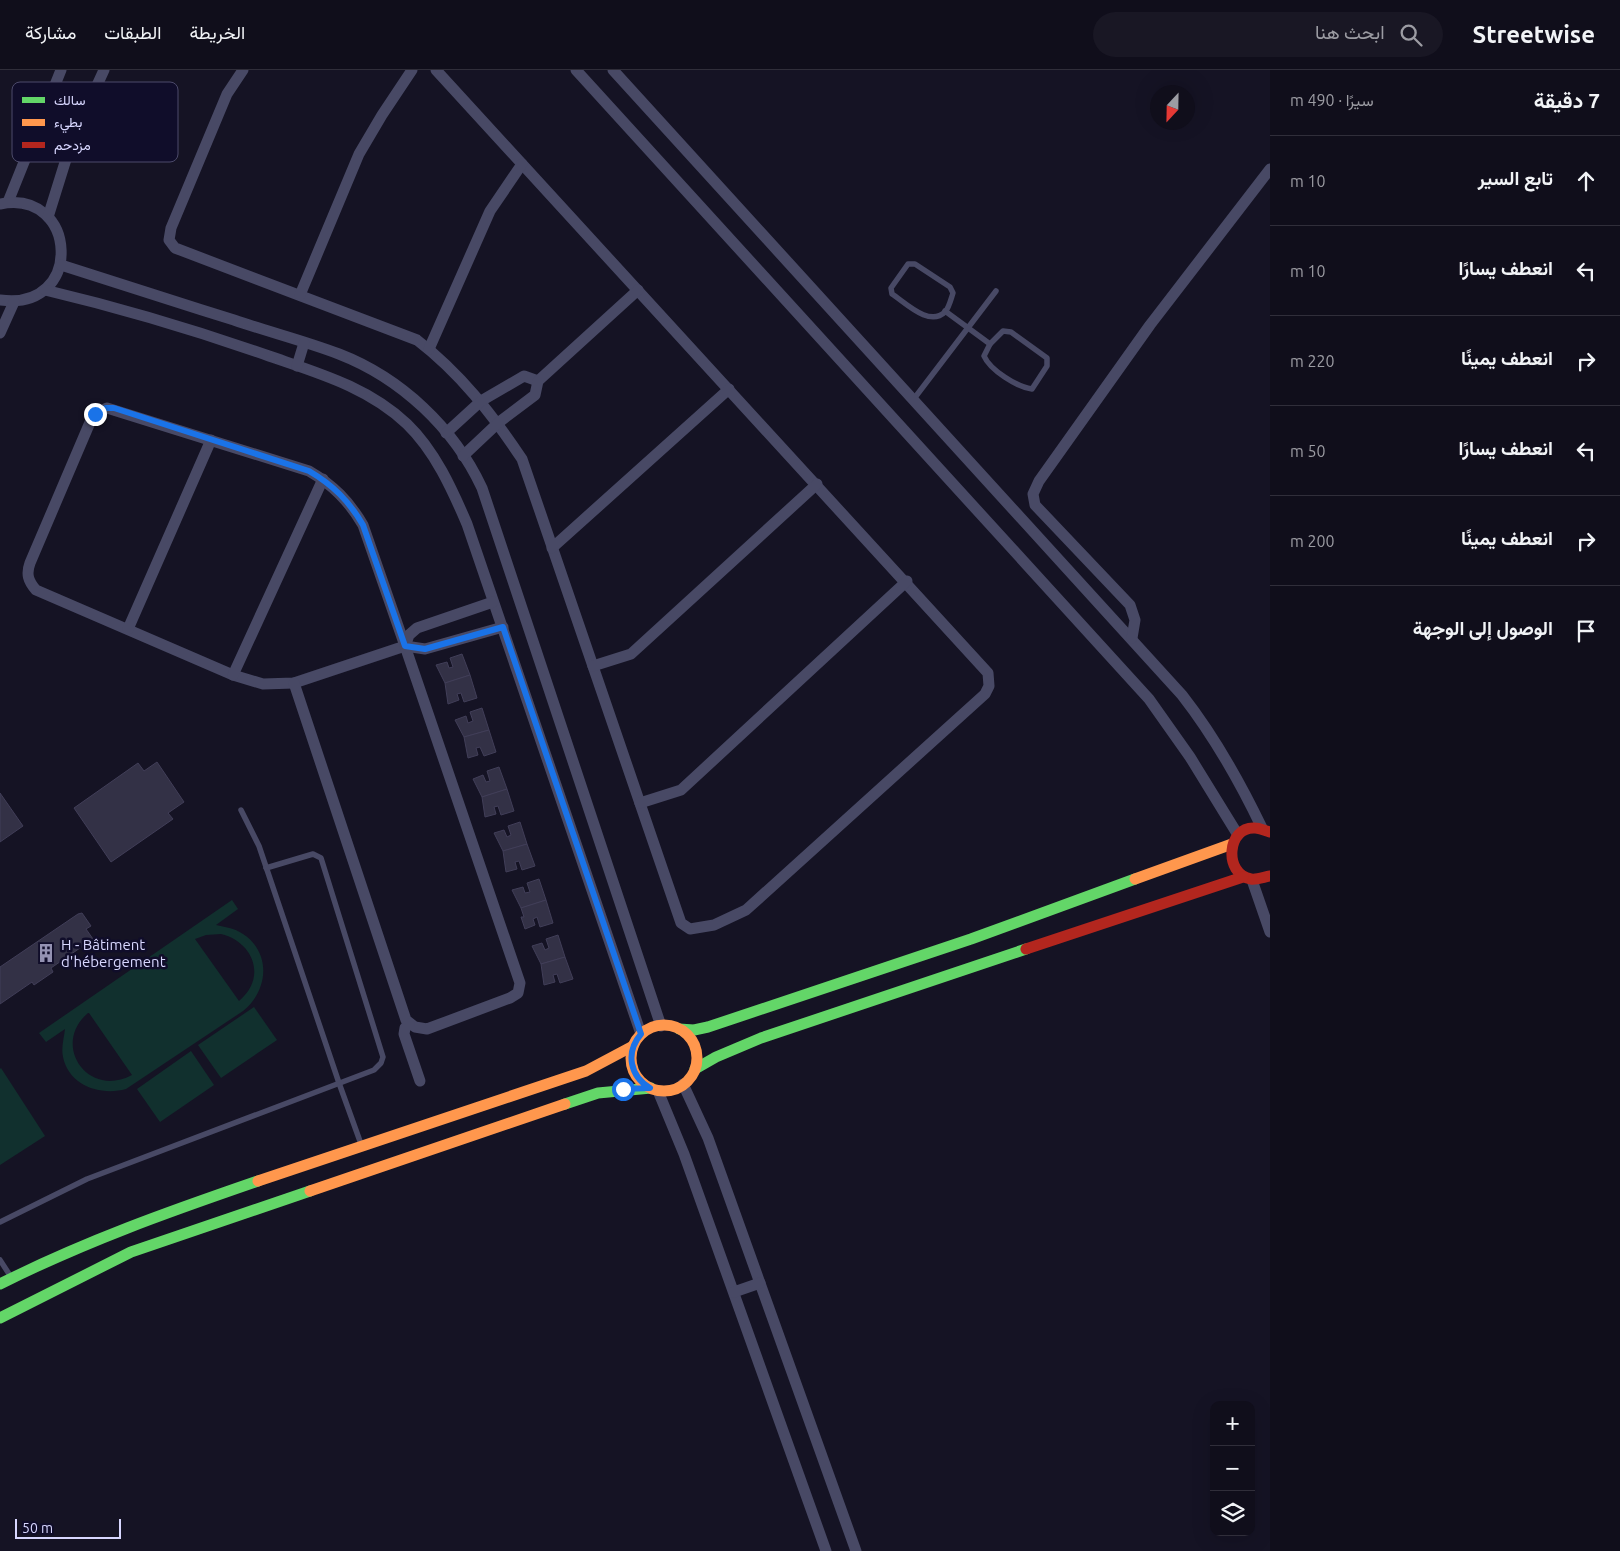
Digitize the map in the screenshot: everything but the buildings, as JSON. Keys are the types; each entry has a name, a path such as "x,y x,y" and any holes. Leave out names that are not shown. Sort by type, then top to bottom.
{"main road":[{"path":"0,1284 62,1253 152,1217 586,1071 633,1046 641,1034 660,1026 679,1030 694,1030 708,1027 971,939 1235,840 1246,830 1266,830"},
{"path":"1235,840 1232,863 1248,878"},
{"path":"0,1318 131,1252 598,1094 676,1089 684,1084 695,1069 716,1057 761,1038 1248,878 1270,876"},
{"path":"679,1030 692,1042 696,1060 695,1069"},
{"path":"633,1046 632,1066 642,1083 654,1089"}],"street":[{"path":"56,82 61,70"},
{"path":"99,82 104,70"},
{"path":"242,70 227,94 171,228 169,240 175,248 418,340 439,357 498,423 522,458 681,923 684,927 695,929 714,925 746,910 985,694 990,686 988,673 981,662 907,581 436,70"},
{"path":"300,295 359,154 382,114 412,70"},
{"path":"576,70 1149,699 1190,757 1235,840"},
{"path":"613,70 1182,695 1212,734 1266,830"},
{"path":"0,300 14,302 30,298 45,290 56,277 61,265 62,251 60,239 56,227 48,217 30,205 4,203 22,162"},
{"path":"48,217 65,162"},
{"path":"429,349 490,211 522,164"},
{"path":"1132,638 1135,620 1132,608 1035,505 1033,494 1039,482 1150,325 1270,169"},
{"path":"61,265 340,354 384,377 414,398 446,433 474,471 488,506 660,1026"},
{"path":"45,290 195,330 297,366 320,372 372,398 391,411 422,441 458,502 564,804 641,1034"},
{"path":"463,456 498,423 535,395 538,381 638,290"},
{"path":"0,333 14,302"},
{"path":"297,366 304,343"},
{"path":"446,433 481,402 524,376 538,381"},
{"path":"552,548 730,389"},
{"path":"294,683 403,1014 414,1027 427,1029 515,996 520,984 405,646 363,525 353,507 339,492 309,471 114,408 100,410 91,420 27,572 29,582 36,590 233,675 263,684 294,683 405,646 425,649 503,627"},
{"path":"128,629 211,440"},
{"path":"233,675 323,479"},
{"path":"593,666 631,654 817,484"},
{"path":"640,803 681,790 907,581"},
{"path":"405,646 409,635 417,628 493,602"},
{"path":"564,804 586,799"},
{"path":"1248,878 1270,932"},
{"path":"410,1024 405,1028 404,1034 420,1081"},
{"path":"684,1084 708,1138 856,1551"},
{"path":"654,1089 734,1292 826,1551"},
{"path":"734,1292 760,1283"}],"lane":[{"path":"908,264 915,264 950,287 953,294 946,311 934,318 926,317 892,294 891,288 908,264"},
{"path":"913,400 996,291"},
{"path":"946,311 990,344"},
{"path":"1002,331 1011,332 1047,358 1047,366 1032,389 1024,388 987,363 984,356 990,344 1002,331"},
{"path":"241,810 259,846 339,1083 362,1145"},
{"path":"0,1222 96,1176 374,1070 380,1065 384,1057 321,858 315,854 266,868"},
{"path":"0,1260 12,1278"}],"green space":[{"path":"232,900 238,909 216,925 233,929 243,934 259,951 262,961 262,983 251,1003 243,1011 126,1089 116,1091 97,1090 79,1082 66,1067 63,1057 62,1047 65,1029 46,1042 39,1033","holes":["221,934 232,938 242,945 249,953 253,962 253,982 248,992 239,1001 195,939 206,935","89,1013 132,1075 116,1080 101,1080 89,1074 79,1065 74,1053 73,1039 77,1026"]},
{"path":"254,1007 277,1040 221,1078 198,1045"},
{"path":"191,1051 214,1085 160,1122 137,1089"},
{"path":"0,1069 45,1136 0,1165"}],"traffic: fast":[{"path":"679,1029 694,1030 708,1027 971,939 1135,879"},
{"path":"695,1069 716,1057 761,1038 1026,949"},
{"path":"565,1104 598,1093 651,1088"},
{"path":"0,1284 32,1268 96,1241 159,1216 258,1181"},
{"path":"0,1318 131,1252 310,1191"}],"traffic: slow":[{"path":"1135,879 1232,844"},
{"path":"664,1025 676,1028 687,1035 694,1046 697,1058 694,1070 687,1081 676,1088 664,1091 652,1088 641,1081 634,1070 631,1058 634,1046 641,1035 652,1028 664,1025"},
{"path":"258,1181 586,1071 633,1046"},
{"path":"310,1191 565,1104"}],"traffic: jam":[{"path":"1270,832 1257,828 1246,829 1239,834 1234,842 1232,851 1236,869 1242,875 1251,879 1270,876"},
{"path":"1026,949 1243,877"}],"place":[{"name":"H - Bâtiment d'hébergement","path":"46,953"}],"route":[{"path":"95,414 106,408 114,408 309,471 323,479 353,507 363,525 405,646 420,649 431,648 503,627 641,1034 633,1046 632,1066 642,1083 650,1088 623,1089"}]}
